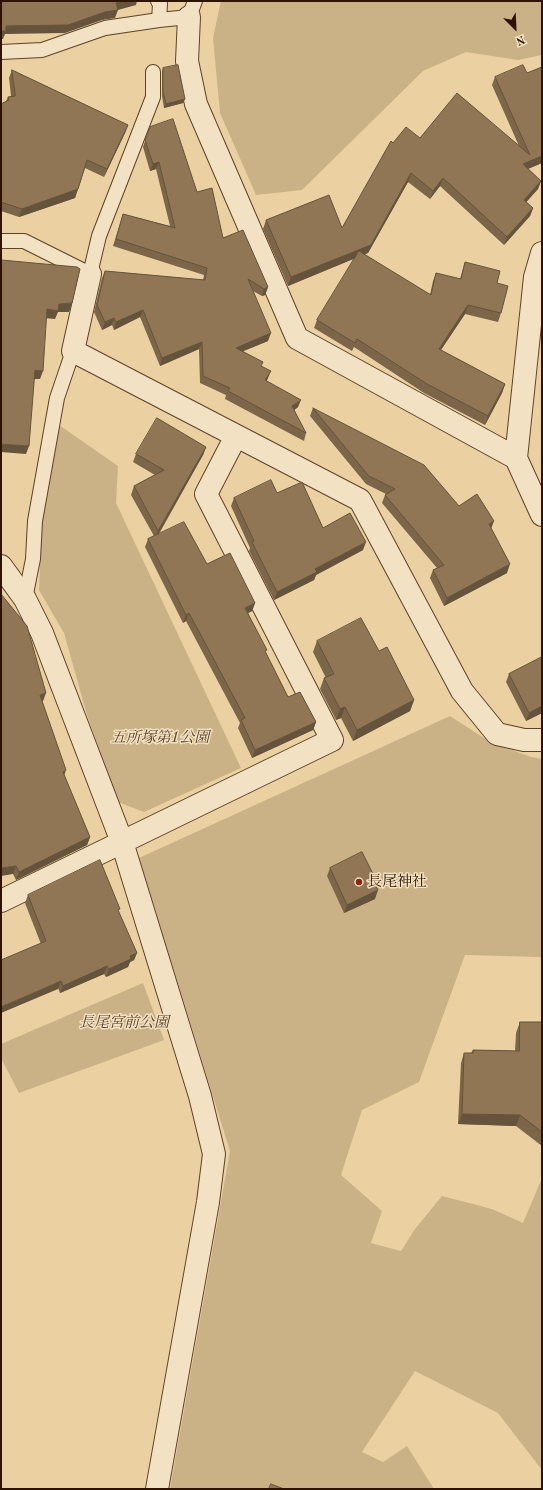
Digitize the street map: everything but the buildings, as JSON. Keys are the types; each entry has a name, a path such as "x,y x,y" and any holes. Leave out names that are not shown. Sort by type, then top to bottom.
{"street":[{"path":"192,9 187,60 196,104 297,338 516,458"},
{"path":"542,253 535,277 516,458 542,515"},
{"path":"90,274 73,352 360,500 462,690 497,734 524,740 542,740"},
{"path":"1,901 332,740 206,494 236,436"},
{"path":"1,566 25,599 42,633 122,842 200,1096 214,1154 208,1202 157,1489"}],"lane":[{"path":"158,1 160,4 159,20"},
{"path":"1,52 42,50 105,28 159,20 192,9"},
{"path":"1,241 24,241 90,274 99,236 153,97 153,72"},
{"path":"25,599 33,559 35,521 57,398 73,352"}],"green space":[{"path":"221,1 542,1 542,55 518,60 466,52 423,71 302,190 256,195 220,113 213,38"},
{"name":"五所塚第1公園","path":"59,425 118,466 116,503 241,768 144,812 118,802 87,715 64,633 39,590 42,511"},
{"path":"450,716 490,742 531,757 542,759 542,960 540,957 465,955 419,1082 362,1110 341,1175 382,1211 371,1243 401,1251 415,1229 442,1196 492,1209 523,1223 542,1178 542,1470 498,1413 415,1371 362,1452 383,1462 407,1446 434,1489 170,1489 230,1151 139,858"},
{"name":"長尾宮前公園","path":"143,983 164,1040 19,1093 1,1058 1,1044"}],"place":[{"name":"長尾神社","path":"359,882"}]}
